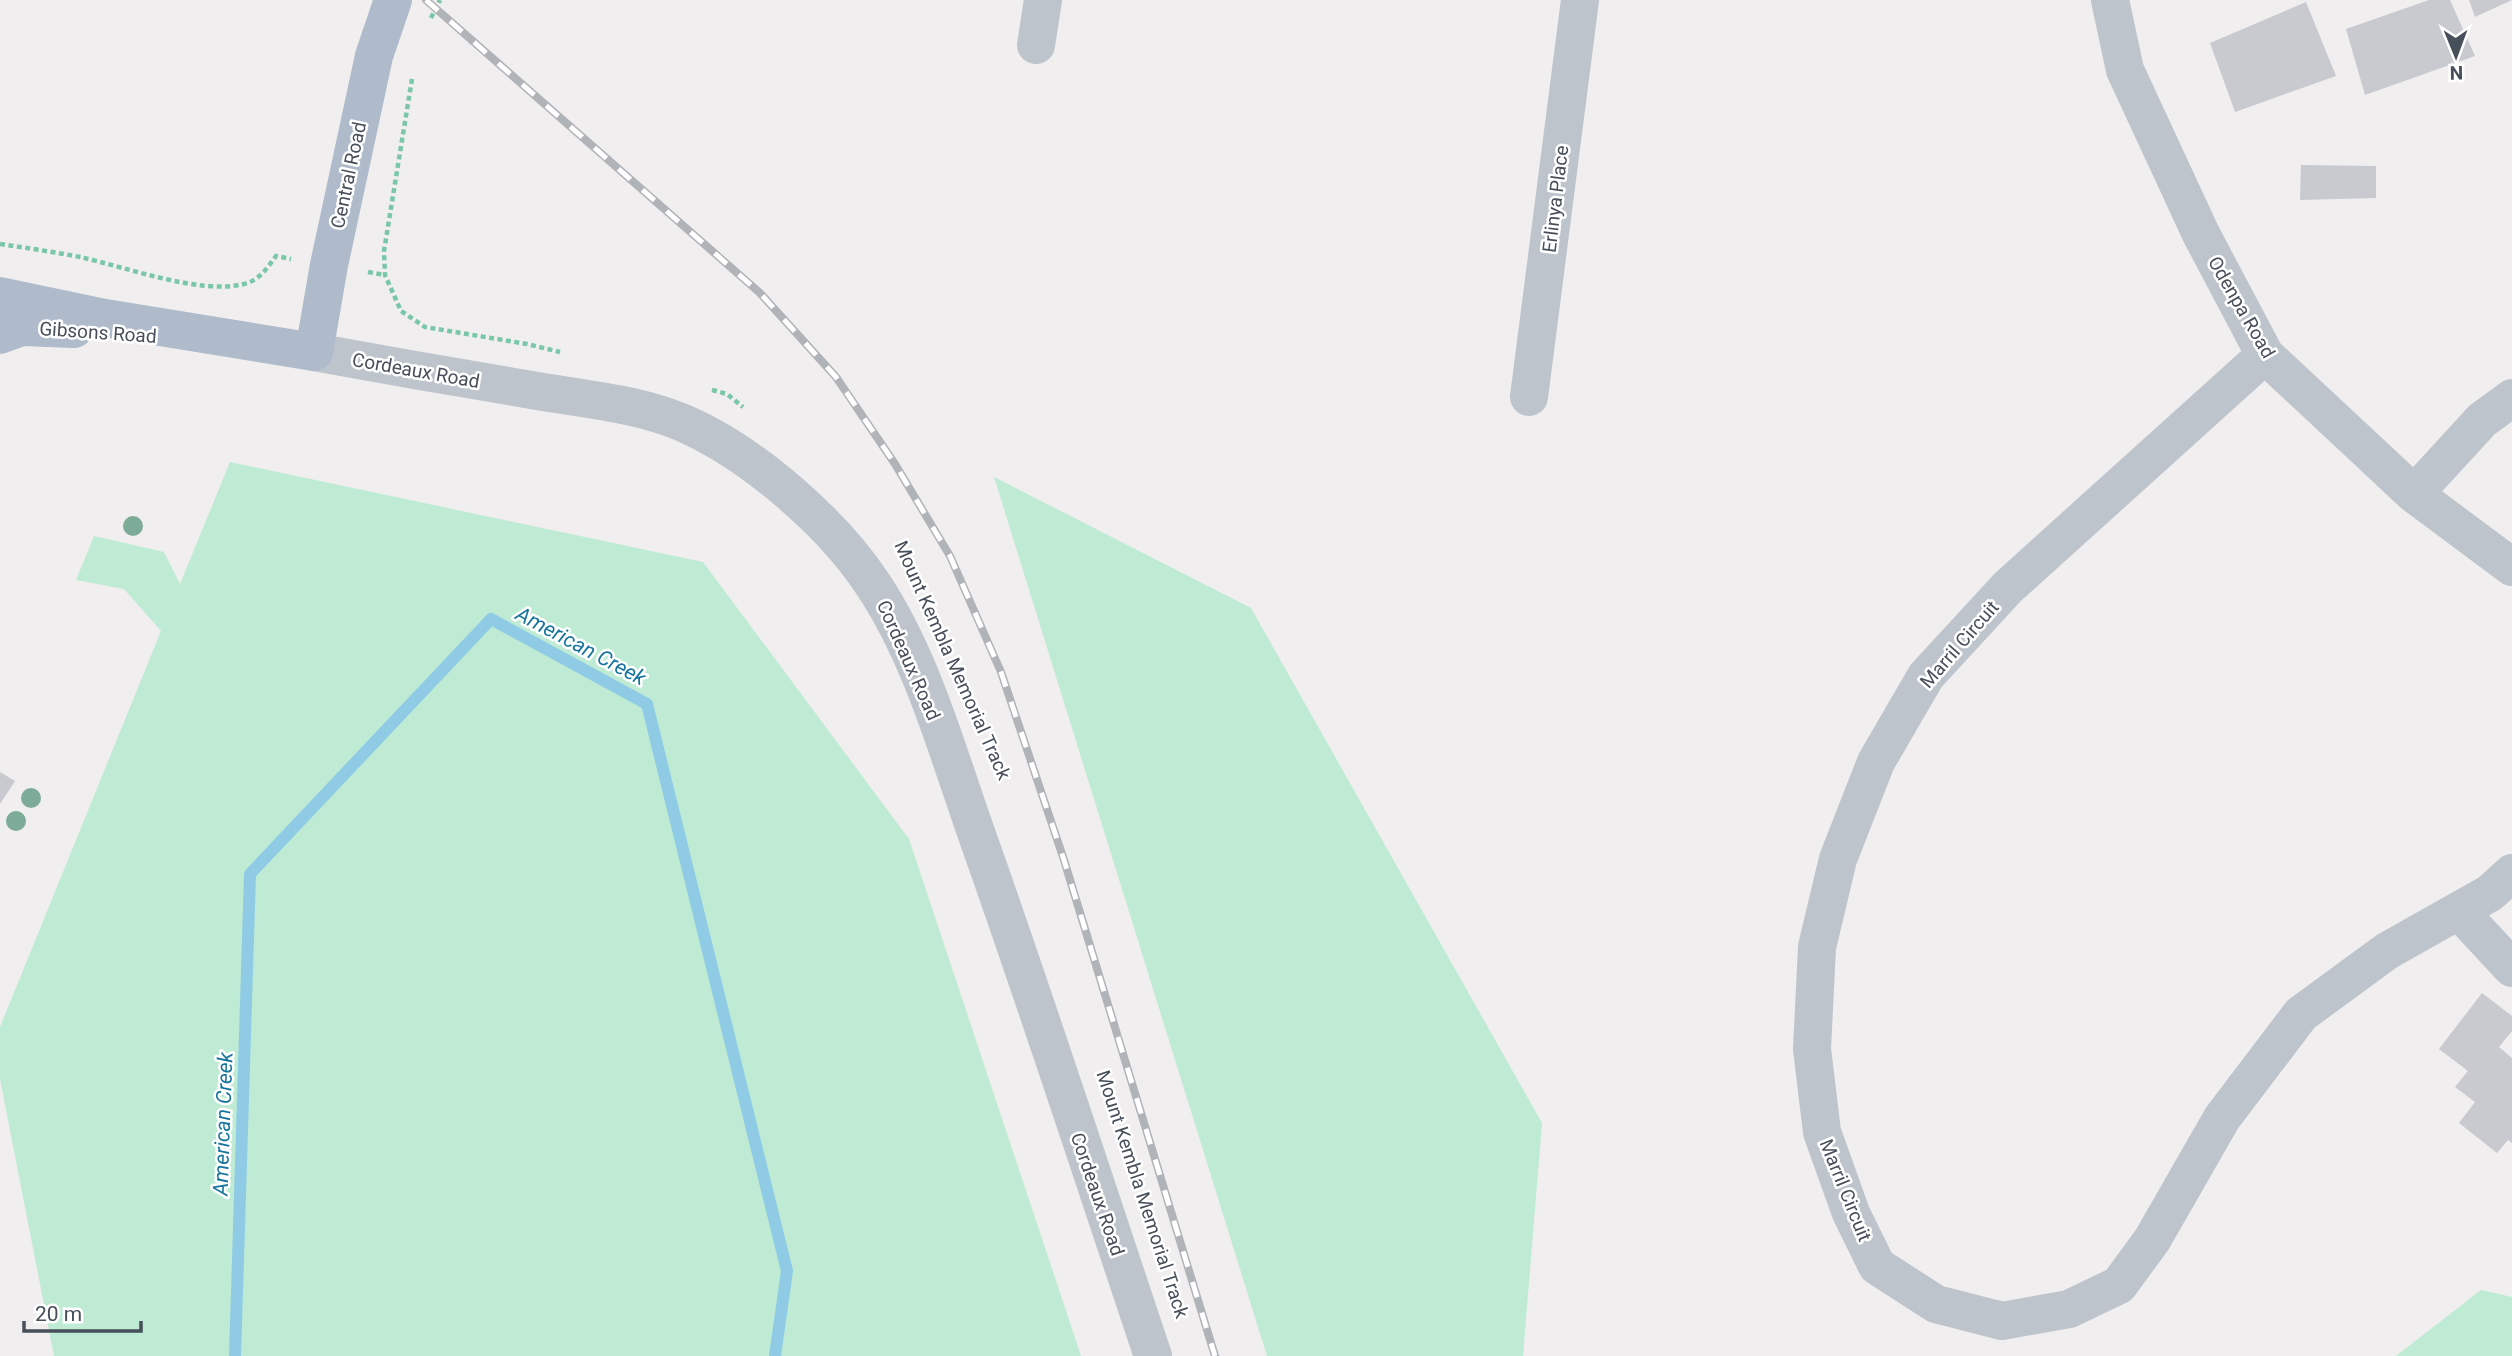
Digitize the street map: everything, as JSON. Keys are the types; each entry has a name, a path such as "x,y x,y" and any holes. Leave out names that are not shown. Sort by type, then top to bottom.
{"main road":[{"name":"Central Road","path":"314,352 329,265 374,56 393,0"},
{"name":"Cordeaux Road","path":"0,296 314,352"},
{"name":"Gibsons Road","path":"0,335 22,327 64,327 158,339 197,333"}],"street":[{"path":"1036,45 1043,0"},
{"name":"Erlinya Place","path":"1529,397 1580,0"},
{"name":"Odenpa Road","path":"2110,0 2125,70 2201,234 2265,355 2414,494 2512,566"},
{"name":"Cordeaux Road","path":"314,352 634,407 689,425 721,442 797,499 842,543 872,583 897,626 924,687 992,879 1153,1356"},
{"name":"Marril Circuit","path":"2265,355 2008,587 1926,676 1876,762 1838,859 1817,947 1812,1049 1822,1132 1850,1213 1877,1266 1936,1304 2002,1321 2069,1309 2119,1285 2152,1240 2222,1118 2301,1014 2387,951 2490,892 2512,873"},
{"path":"2414,494 2482,419 2512,398"},
{"path":"2459,911 2512,968"}],"path":[{"path":"426,29 440,0"},
{"path":"413,74 384,251 385,275 401,311 425,327 527,344 567,354"},
{"path":"0,244 80,257 178,281 223,287 247,283 262,275 276,256"},
{"path":"701,387 727,394 748,411"}],"green space":[{"path":"230,462 703,562 909,839 1081,1356 54,1356 0,1079 0,1027 161,631 124,589 76,580 94,536 164,552 180,584"},
{"path":"994,477 1251,608 1542,1123 1523,1356 1267,1356"},
{"path":"2481,1290 2512,1297 2512,1356 2396,1356"}],"building":[{"path":"2429,0 2450,0 2475,56 2365,95 2346,29"},
{"path":"2469,0 2512,0 2475,17"},
{"path":"2306,2 2336,76 2235,112 2210,43"},
{"path":"2301,165 2376,166 2376,198 2300,200"},
{"path":"0,772 15,781 0,804"},
{"path":"2482,993 2512,1016 2512,1031 2499,1047 2512,1058 2512,1143 2508,1140 2497,1153 2459,1123 2475,1102 2455,1087 2468,1071 2439,1049"}],"waterway":[{"name":"American Creek","path":"235,1356 250,874 491,619 647,704 787,1271 775,1356"}],"railway":[{"path":"426,0 760,293 836,377 895,464 950,556 1001,672 1064,860 1215,1356"}]}
